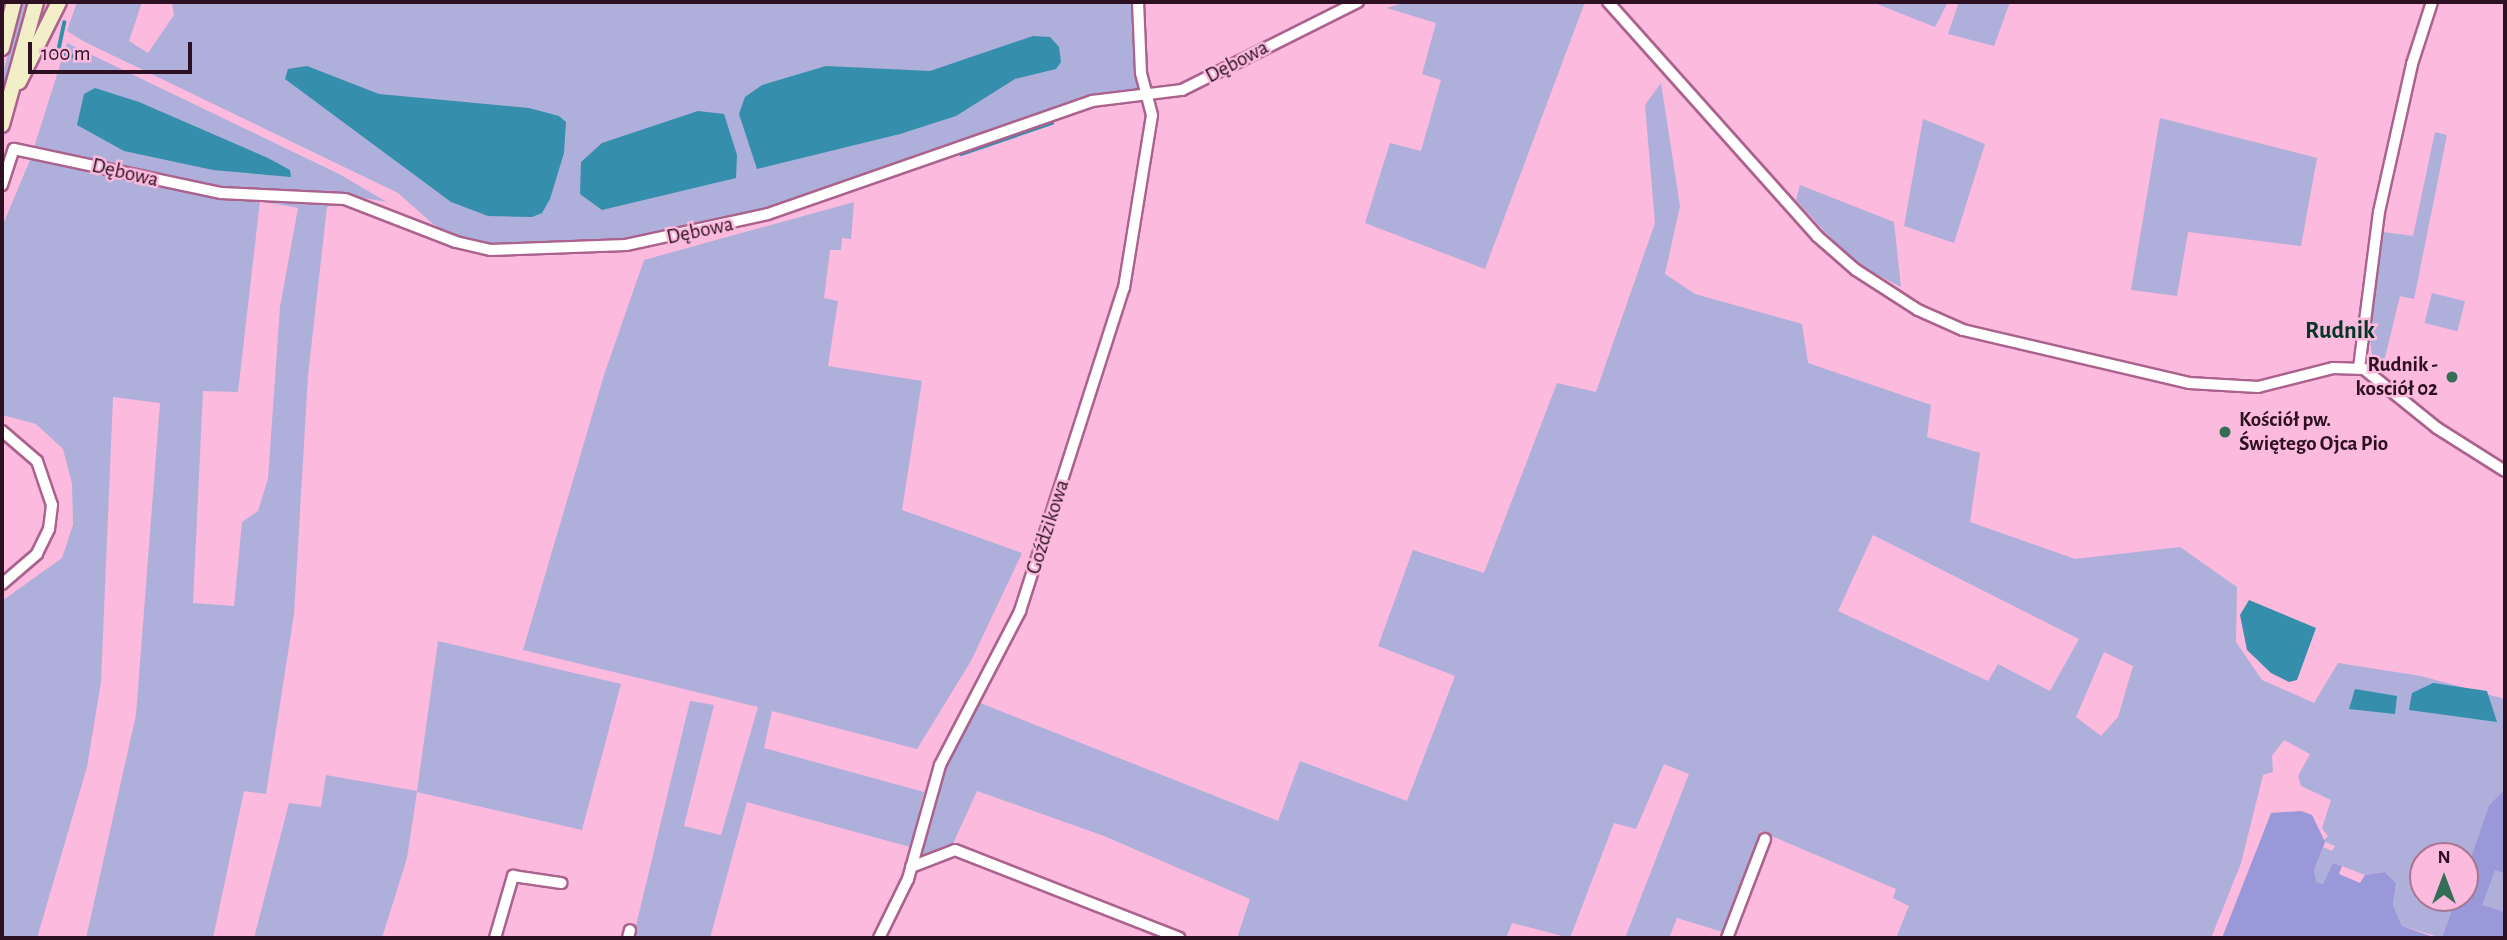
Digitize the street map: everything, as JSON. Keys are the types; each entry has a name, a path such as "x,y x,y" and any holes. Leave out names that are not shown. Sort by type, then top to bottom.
{"main road":[{"path":"2,48 14,2"},
{"path":"2,125 36,2"},
{"path":"8,102 59,2"}],"street":[{"name":"Goździkowa","path":"879,938 897,907 940,765 1020,611 1100,371 1138,226 1152,115 1141,73 1138,2"},
{"name":"Dębowa","path":"2,185 14,149 221,193 345,200 472,246 546,251 636,244 743,222 1092,101 1147,95 1201,82 1358,2"},
{"path":"1608,2 1827,245 1902,301 1948,324 2119,370 2197,385 2258,387 2333,368 2359,368 2373,374 2437,428 2505,471"},
{"path":"2359,368 2379,212 2412,64 2432,2"},
{"path":"2,431 26,447 41,466 52,508 49,529 37,554 2,584"},
{"path":"1727,938 1765,839"},
{"path":"911,867 955,850 1180,938"},
{"path":"495,938 513,876 522,874 561,883"}],"shaded area":[{"path":"22,2 28,2 2,101 2,77"},
{"path":"77,2 142,2 129,41 148,53 174,15 172,2 1138,2 1139,92 1102,99 780,208 654,245 553,255 549,247 489,246 458,239 433,224 398,193 85,42 67,31"},
{"path":"1406,2 1585,2 1485,269 1365,223 1390,143 1421,151 1441,80 1422,74 1436,23 1387,8"},
{"path":"1872,2 1948,2 1935,27"},
{"path":"1959,2 2010,2 1994,46 1948,34"},
{"path":"1033,36 1050,37 1059,47 1061,62 1056,69 1015,79 956,116 900,134 757,169 739,114 745,97 762,85 826,66 930,71"},
{"path":"67,43 339,174 387,202 347,195 327,207 308,375 294,614 266,794 244,791 213,938 86,938 136,715 160,403 113,397 101,682 87,767 37,938 2,938 2,601 62,558 73,525 72,484 63,449 36,424 2,415 2,227 30,160","holes":["260,201 298,208 280,307 268,479 258,511 242,522 234,606 193,603 203,391 238,392"]},
{"path":"307,66 379,94 529,108 559,116 566,122 564,153 550,199 542,213 532,217 488,216 451,202 285,79 288,69"},
{"path":"1661,83 1680,206 1665,274 1695,294 1802,324 1808,363 1931,405 1927,437 1980,453 1970,522 2075,559 2180,547 2237,587 2236,642 2262,680 2314,703 2338,663 2421,676 2505,699 2505,789 2489,805 2476,842 2409,842 2409,912 2451,912 2442,938 2402,926 2393,905 2396,883 2385,872 2365,875 2334,863 2323,884 2315,882 2314,870 2323,847 2332,851 2335,846 2323,841 2328,836 2322,828 2331,800 2301,786 2298,776 2310,754 2284,740 2272,756 2273,772 2263,775 2241,863 2211,938 1896,938 1909,906 1893,898 1896,889 1760,831 1723,932 1677,918 1669,938 1625,938 1689,774 1664,764 1636,829 1614,823 1570,938 1512,923 1506,938 1237,938 1250,899 1104,836 977,791 951,848 918,860 939,782 975,701 1278,821 1300,761 1407,801 1455,676 1378,646 1413,550 1484,573 1557,383 1596,392 1655,223 1645,105","holes":["1873,535 2079,639 2050,691 1998,664 1988,681 1838,611","2104,652 2133,666 2118,717 2101,736 2076,717"]},
{"path":"95,88 139,102 268,158 290,170 291,177 213,170 124,151 77,125 84,94"},
{"path":"698,111 724,114 737,155 736,178 602,210 580,194 581,162 602,143"},
{"path":"2160,118 2317,158 2301,246 2188,232 2177,296 2131,290"},
{"path":"1923,119 1985,144 1954,243 1904,226"},
{"path":"2435,132 2447,135 2414,299 2400,296 2382,370 2372,355 2368,323 2383,232 2413,236"},
{"path":"1800,185 1894,222 1901,287 1859,265 1827,234 1796,200"},
{"path":"854,202 851,239 842,238 841,250 830,250 824,298 838,301 828,366 922,381 902,510 1022,553 971,661 917,749 772,711 764,748 924,792 910,847 747,802 710,938 633,938 690,701 714,705 684,826 721,835 758,707 523,650 604,375 644,260"},
{"path":"2432,293 2465,301 2457,331 2425,323"},
{"path":"2249,600 2316,628 2297,680 2289,682 2271,673 2247,650 2240,615"},
{"path":"438,641 621,684 582,830 417,792 407,858 382,938 254,938 289,803 321,807 326,775 417,791"},
{"path":"2433,683 2487,691 2497,722 2409,710 2412,693"},
{"path":"2355,689 2397,696 2395,714 2349,709"},
{"path":"2505,789 2505,874 2495,870 2482,905 2505,912 2505,938 2442,938 2451,912 2479,912 2479,842 2476,842 2489,805"},
{"path":"2301,811 2312,815 2325,842 2314,870 2316,882 2323,884 2333,863 2342,866 2339,874 2360,883 2365,875 2385,872 2396,883 2393,905 2402,926 2436,938 2222,938 2271,813"},
{"path":"2495,870 2505,874 2505,912 2481,905"}],"waterway":[{"path":"58,52 64,23"},
{"path":"51,52 83,58"},
{"path":"961,154 1052,123"}],"place":[{"name":"Rudnik - kosciół 02","path":"2452,377"},
{"name":"Kościół pw. Świętego Ojca Pio","path":"2225,432"}],"district":[{"name":"Rudnik","path":"2340,332"}]}
